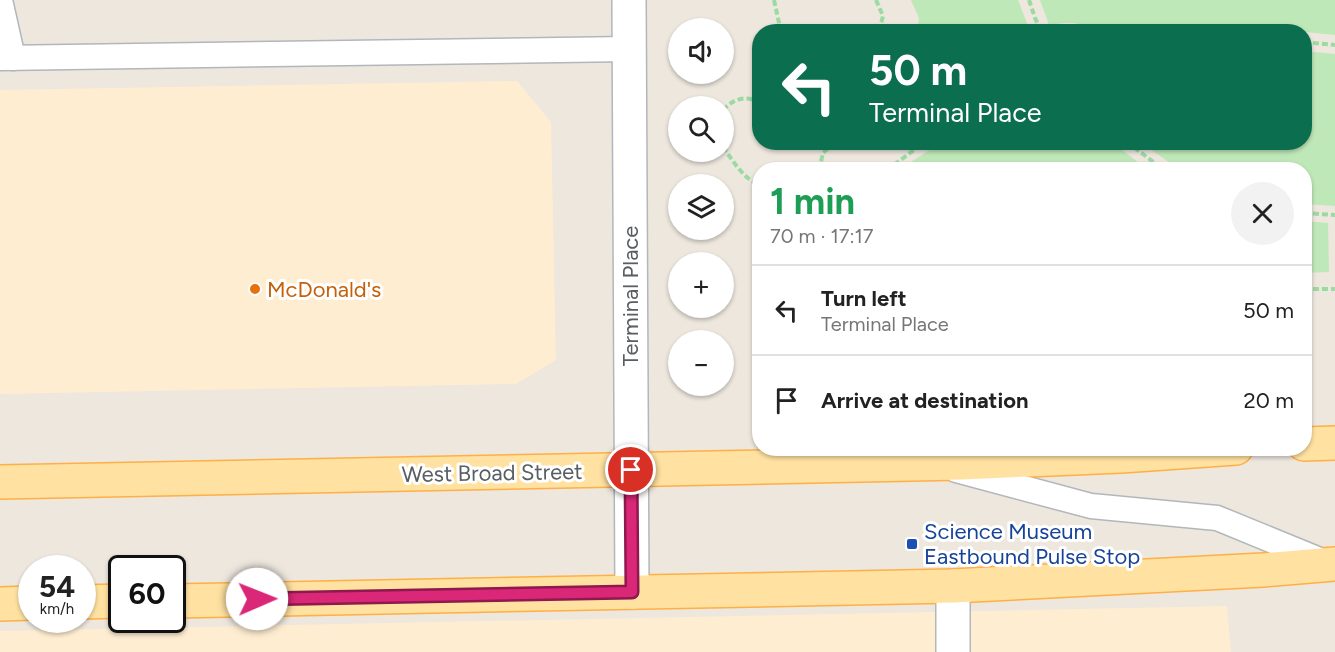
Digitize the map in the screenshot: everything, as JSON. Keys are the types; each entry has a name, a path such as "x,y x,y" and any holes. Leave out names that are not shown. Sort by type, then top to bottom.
{"main road":[{"path":"1312,444 1335,443"},
{"name":"West Broad Street","path":"0,482 631,470 1121,456"},
{"path":"186,600 953,586 1263,570 1332,564"},
{"path":"0,604 18,603"}],"street":[{"name":"Terminal Place","path":"629,0 632,592"},
{"path":"953,586 953,652"}],"lane":[{"path":"0,0 6,58 629,49"},
{"path":"929,463 1091,506 1217,518 1332,564"}],"path":[{"path":"774,0 779,24"},
{"path":"876,0 883,16 881,24"},
{"path":"1029,0 1038,24"},
{"path":"1312,43 1335,45"},
{"path":"734,101 748,98 752,99"},
{"path":"898,162 914,150"},
{"path":"1138,150 1153,162"},
{"path":"734,162 752,181"},
{"path":"1312,214 1335,215"},
{"path":"1312,290 1335,289"}],"shaded area":[{"path":"517,81 551,122 556,360 516,384 0,394 0,90"},
{"path":"1227,606 1231,652 0,652 0,631 96,633 96,629 108,629 108,633 186,633 186,627"}],"green space":[{"path":"911,0 1018,0 1027,24 919,24 919,18"},
{"path":"1040,0 1335,0 1335,35 1312,33 1312,24 1049,24"},
{"path":"1312,52 1335,54 1335,206 1312,205 1312,162 1167,161 1152,150 1312,150"},
{"path":"930,150 1122,150 1138,162 911,162"},
{"path":"1312,222 1328,223 1329,272 1312,273"}],"place":[{"name":"McDonald's","path":"255,289"},
{"name":"Science Museum Eastbound Pulse Stop","path":"912,544"}],"route":[{"path":"257,599 632,592 631,470"}]}
